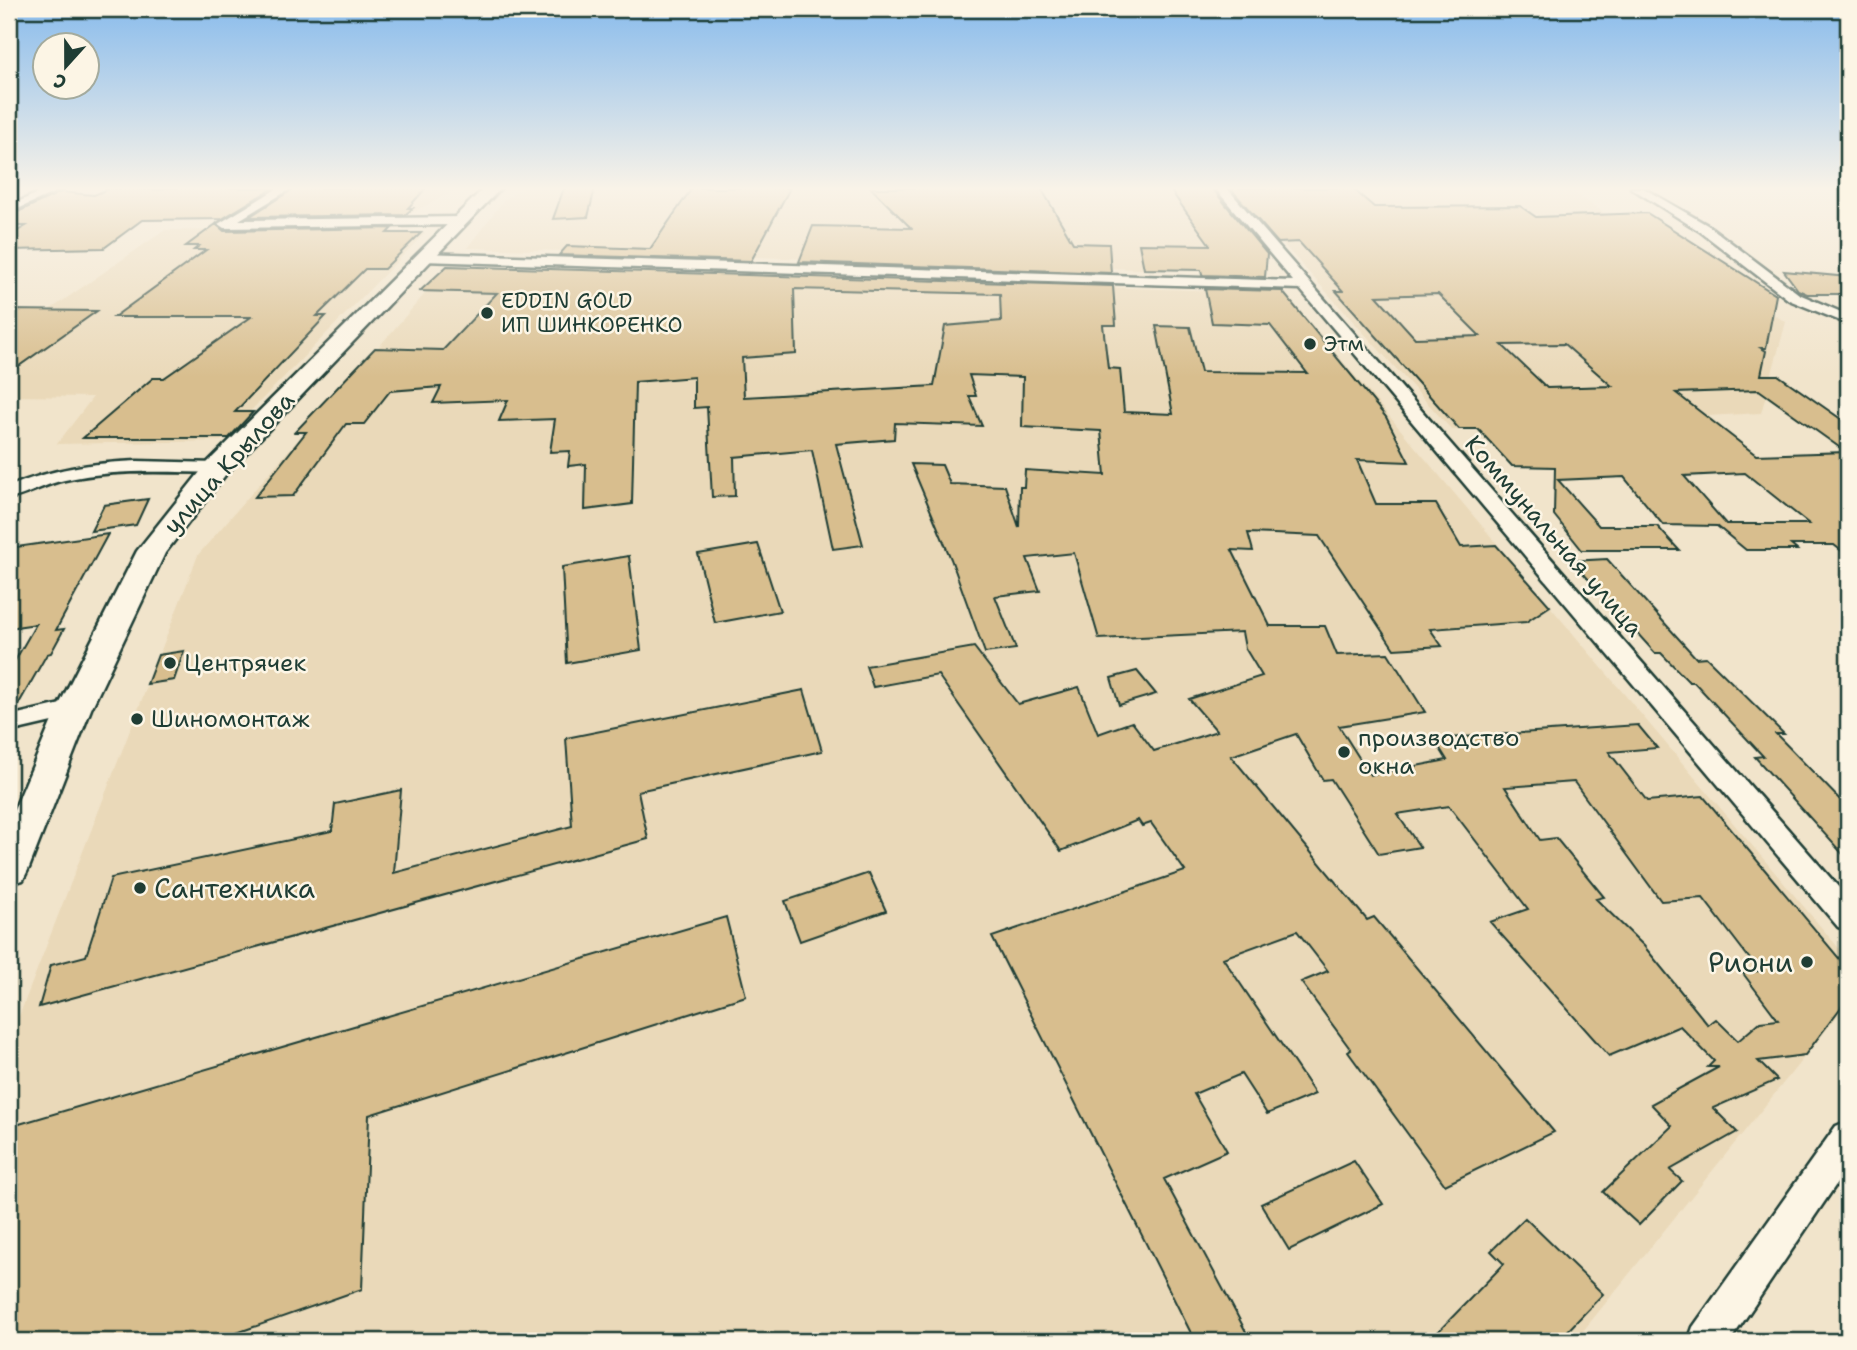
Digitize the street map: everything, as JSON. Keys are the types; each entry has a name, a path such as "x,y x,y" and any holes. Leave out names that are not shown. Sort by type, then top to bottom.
{"main road":[{"name":"улица Крылова","path":"9,868 74,709 151,551 216,468 428,251"}],"street":[{"name":"Коммунальная улица","path":"1274,251 1848,918"},
{"path":"1734,251 1794,296 1848,320"},
{"path":"422,257 1303,285"},
{"path":"9,494 33,481 72,470 216,468"},
{"path":"9,724 74,709"},
{"path":"1707,1341 1848,1138"}],"shaded area":[{"path":"135,251 407,251 221,441 57,444 93,397 9,396 9,338"},
{"path":"563,251 1250,251 1267,273"},
{"path":"1289,251 1666,251 1786,322 1761,413 1452,430"},
{"path":"449,266 1285,293 1848,959 1848,1003 1575,1341 9,1341 9,1042 198,555"}],"building":[{"path":"205,251 402,251 384,269 365,269 317,316 326,316 235,412 253,412 229,438 83,438 153,378 164,378 251,317 114,317"},
{"path":"563,251 756,251 751,261 559,255"},
{"path":"803,251 1109,251 1111,273 799,262"},
{"path":"1140,251 1264,251 1267,254 1265,277 1202,275 1201,270 1144,269"},
{"path":"1307,251 1707,251 1776,295 1766,348 1761,348 1766,351 1761,375 1778,375 1848,424 1848,556 1834,545 1791,545 1797,550 1746,550 1717,526 1663,525 1624,477 1558,480 1599,526 1657,526 1679,550 1582,550 1554,515 1555,467 1512,466 1478,429 1459,429 1336,291 1343,291","holes":["1438,294 1480,336 1415,338 1377,296","1564,344 1612,386 1547,388 1502,345","1759,390 1846,452 1756,455 1676,393","1745,473 1809,524 1726,524 1684,476"]},
{"path":"447,266 1113,286 1116,325 1103,325 1108,368 1120,369 1124,412 1173,414 1156,326 1190,327 1201,372 1307,373 1270,325 1212,323 1205,289 1282,291 1386,417 1409,462 1357,460 1376,504 1436,504 1461,547 1496,545 1550,606 1526,622 1430,629 1442,646 1394,649 1319,536 1248,533 1253,551 1232,550 1270,626 1325,626 1337,655 1388,653 1425,712 1339,726 1370,775 1447,760 1434,739 1638,725 1657,748 1609,752 1647,801 1703,796 1848,969 1848,998 1805,1055 1758,1061 1777,1080 1713,1108 1737,1132 1670,1170 1682,1181 1639,1225 1603,1192 1672,1126 1651,1104 1719,1067 1708,1067 1714,1061 1680,1026 1609,1056 1490,922 1528,909 1449,806 1397,814 1420,847 1379,854 1331,779 1323,780 1296,734 1231,756 1367,920 1374,917 1554,1132 1445,1185 1348,1052 1351,1050 1301,982 1328,971 1297,931 1223,958 1315,1094 1267,1114 1241,1074 1194,1094 1227,1151 1164,1179 1251,1341 1195,1341 992,937 1185,871 1151,823 1142,826 1138,820 1061,851 938,675 873,687 866,666 974,647 1018,704 1079,687 1098,734 1132,722 1154,751 1217,731 1189,699 1262,676 1245,648 1242,632 1099,639 1074,553 1027,558 1040,591 995,596 1016,649 985,653 951,559 911,464 942,465 950,484 1005,486 1019,527 1020,487 1024,487 1025,470 1105,475 1101,431 1022,427 1023,377 969,375 976,396 969,396 982,426 895,423 894,439 836,444 863,545 833,549 812,450 734,457 735,496 712,497 707,407 694,408 694,377 635,382 632,504 585,510 586,464 568,466 570,451 550,452 555,419 499,421 508,400 433,403 441,387 390,391 364,424 346,424 293,496 255,497 306,432 295,432 375,348 443,350 497,293 420,291","holes":["794,289 1000,294 1001,321 945,326 934,386 744,397 742,358 796,354","1574,782 1661,901 1703,898 1759,971 1742,972 1778,1020 1760,1022 1738,1041 1716,1019 1708,1025 1644,946 1596,899 1604,897 1556,838 1540,840 1505,787"]},
{"path":"1784,271 1848,277 1848,294 1807,294 1798,290"},
{"path":"9,310 97,311 9,373"},
{"path":"148,499 136,525 91,531 104,505"},
{"path":"108,534 56,630 64,629 51,653 47,654 14,712 9,713 9,671 36,624 9,628 9,548"},
{"path":"758,544 780,611 715,623 698,554"},
{"path":"629,556 641,650 567,663 562,567"},
{"path":"1607,559 1696,658 1706,657 1784,734 1776,734 1848,808 1848,860 1755,757 1763,756 1694,682 1689,682 1661,653 1655,653 1572,561"},
{"path":"184,651 174,680 147,684 158,655"},
{"path":"1137,671 1156,694 1119,705 1111,678"},
{"path":"804,690 822,751 638,791 648,839 39,1007 51,965 86,956 111,878 332,831 335,804 401,790 394,873 572,826 566,738"},
{"path":"869,873 886,911 800,941 785,901"},
{"path":"726,917 746,996 369,1115 362,1289 214,1341 9,1341 9,1127"},
{"path":"1354,1161 1383,1204 1289,1250 1261,1204"},
{"path":"1525,1218 1603,1294 1558,1341 1429,1341 1504,1264 1491,1251"}],"place":[{"name":"EDDIN GOLD ИП ШИНКОРЕНКО","path":"487,313"},
{"name":"Этм","path":"1310,344"},
{"name":"Центрячек","path":"170,663"},
{"name":"Шиномонтаж","path":"137,719"},
{"name":"производство окна","path":"1344,752"},
{"name":"Сантехника","path":"140,888"},
{"name":"Риони","path":"1807,962"}]}
